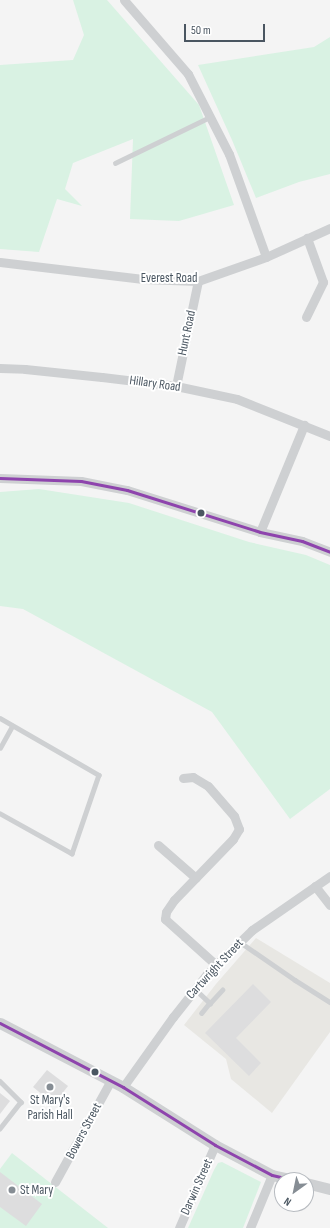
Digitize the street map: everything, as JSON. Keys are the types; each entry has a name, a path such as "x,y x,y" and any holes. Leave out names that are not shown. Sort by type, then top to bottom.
{"street":[{"path":"124,0 188,74 229,154 266,257"},
{"name":"Everest Road","path":"0,262 143,279 198,281 266,257 330,228"},
{"path":"306,317 323,282 307,238"},
{"name":"Hunt Road","path":"176,386 198,281"},
{"name":"Hillary Road","path":"0,368 87,375 176,386 237,399 330,436"},
{"path":"260,532 304,425"},
{"path":"0,478 81,481 127,490 260,532 302,541 330,552"},
{"path":"183,778 193,777 208,786 234,816 239,829 233,839 174,900 166,912 165,919 216,965"},
{"path":"158,845 196,878"},
{"name":"Cartwright Street","path":"123,1086 172,1017 216,965 252,930 330,876"},
{"path":"315,886 330,905"},
{"path":"0,1023 123,1086 215,1145 272,1175 250,1228"},
{"name":"Bowers Street","path":"55,1182 111,1080"},
{"name":"Darwin Street","path":"179,1228 215,1145"},
{"path":"314,1185 330,1189"}],"lane":[{"path":"115,163 210,117"},
{"path":"0,718 98,775 72,854 0,814"},
{"path":"0,748 12,726"},
{"path":"240,942 330,1002"},
{"path":"195,989 210,1003"},
{"path":"202,1013 222,990"},
{"path":"0,1081 21,1102 0,1129"}],"shaded area":[{"path":"256,938 330,983 330,1032 272,1113 231,1079 226,1059 184,1025 216,984"}],"green space":[{"path":"73,0 107,0 199,105 234,205 179,221 130,219 133,139 73,163 65,189 82,206 57,199 39,252 0,249 0,65 73,60 84,35"},
{"path":"330,37 330,174 299,182 256,198 198,65 314,47"},
{"path":"39,489 129,503 249,542 306,555 330,565 330,789 290,819 212,712 23,609 0,606 0,492"},
{"path":"12,1153 108,1228 0,1228 0,1169"},
{"path":"222,1162 261,1182 243,1228 188,1228 214,1170 218,1163"}],"building":[{"path":"253,984 271,1002 236,1038 261,1063 249,1076 205,1033"},
{"name":"St Mary's Parish Hall","path":"47,1070 68,1086 54,1104 33,1087"},
{"path":"0,1093 10,1101 0,1114"},
{"name":"St Mary","path":"0,1172 42,1204 26,1226 0,1207"}],"transit line":[{"path":"0,478 81,481 127,490 260,532 302,541 330,552"},
{"path":"0,1023 123,1087 215,1145 274,1175"}],"place":[{"name":"St Mary's Parish Hall","path":"50,1087"},
{"name":"St Mary","path":"12,1190"}]}
